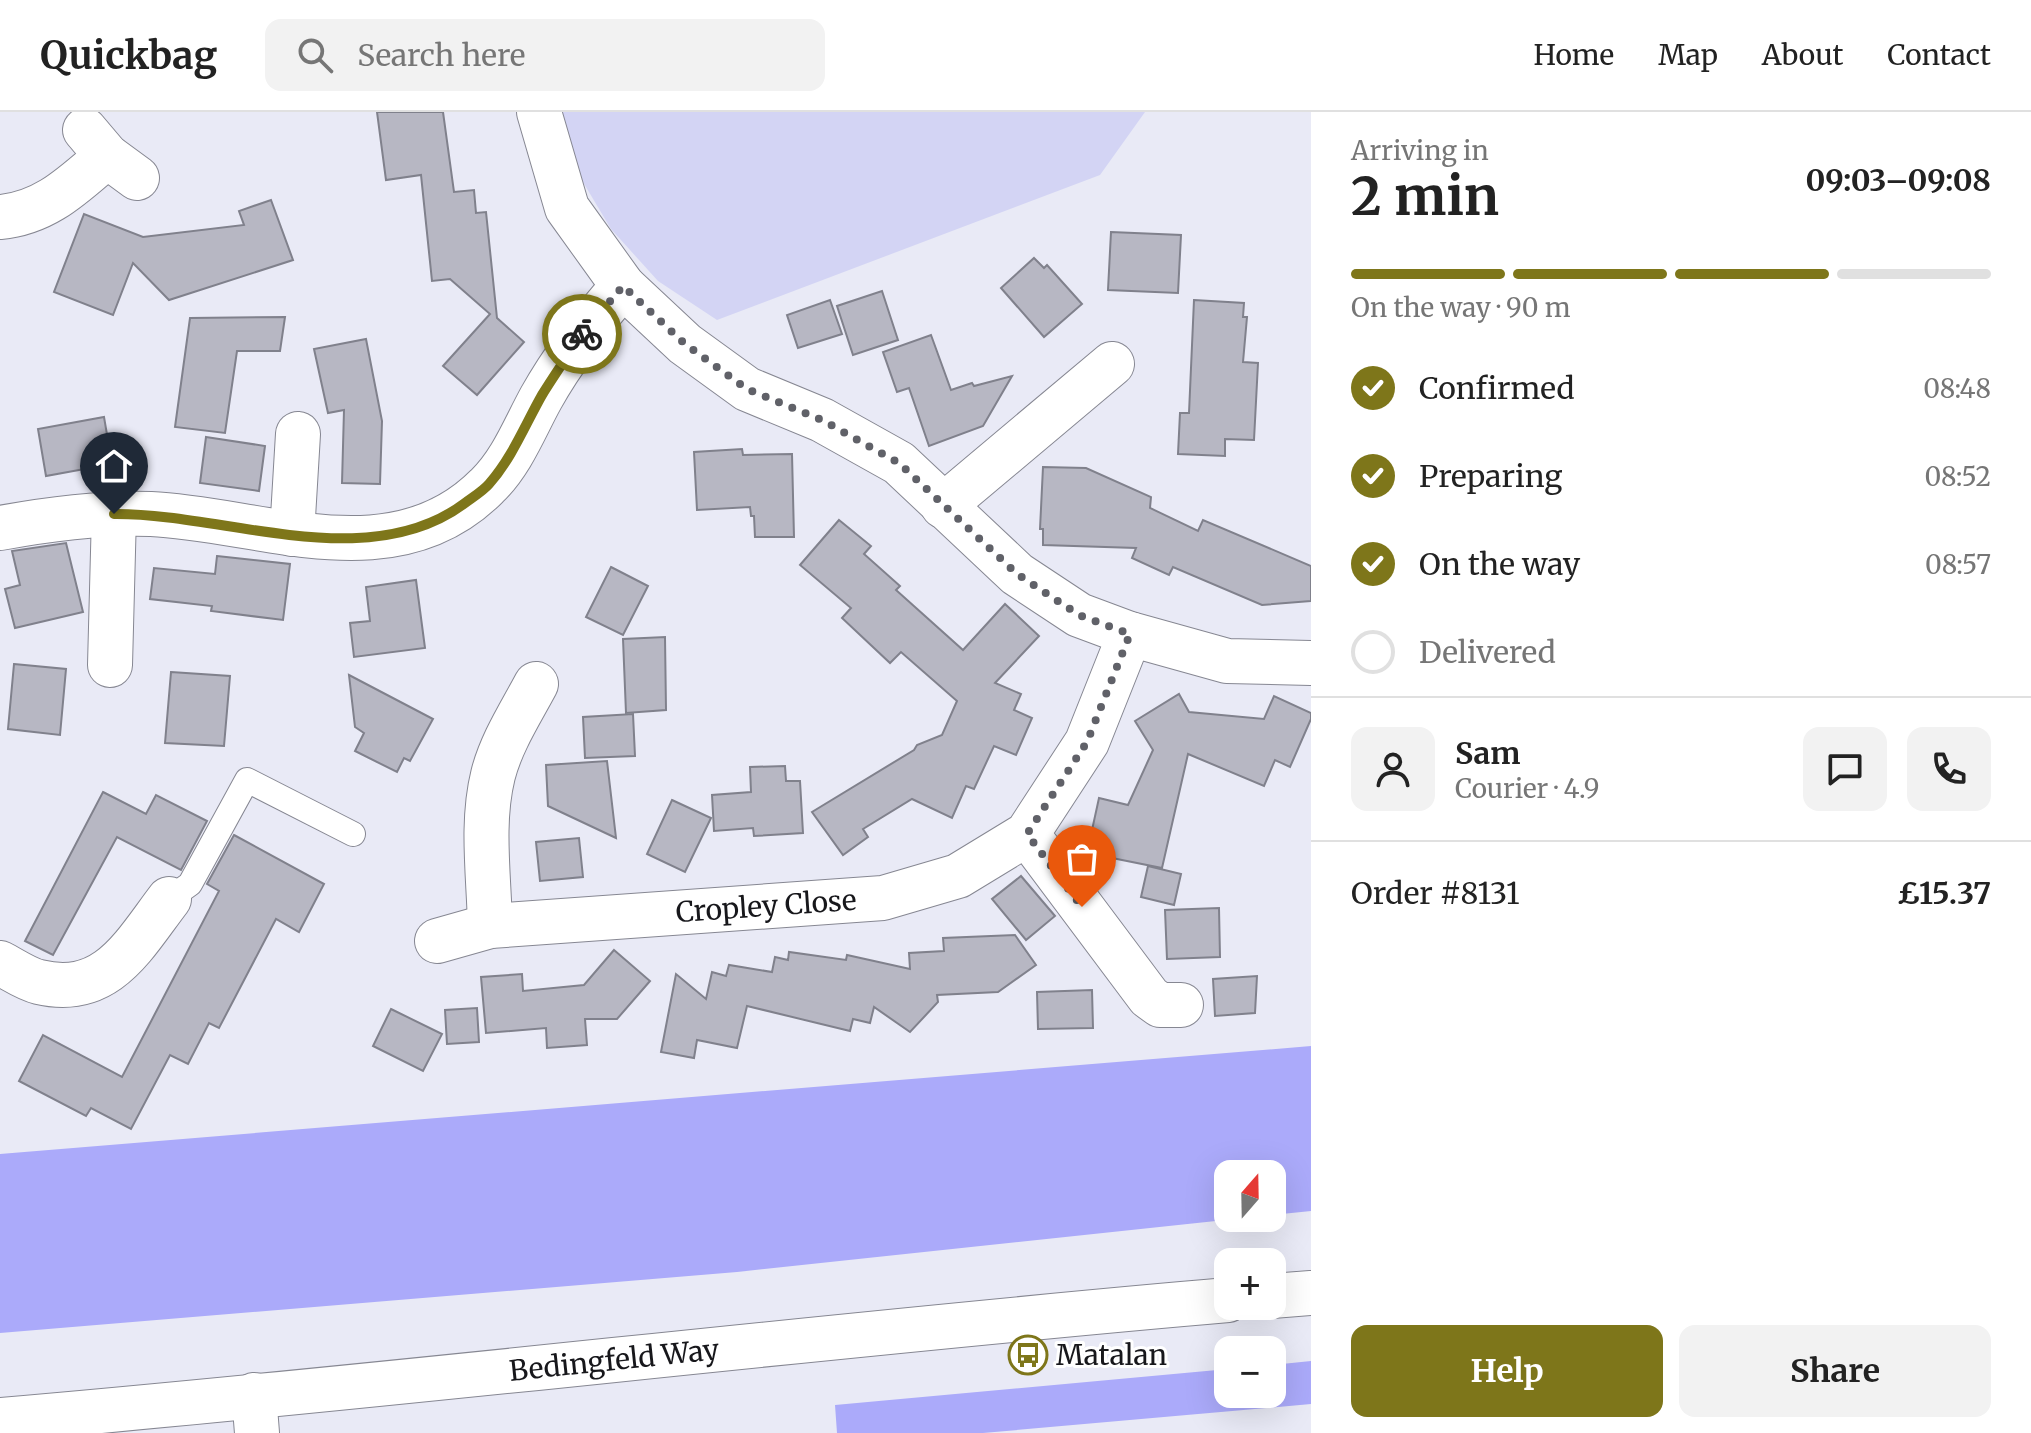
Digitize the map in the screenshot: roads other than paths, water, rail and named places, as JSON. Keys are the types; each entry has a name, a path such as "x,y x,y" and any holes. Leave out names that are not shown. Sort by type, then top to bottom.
{"street":[{"path":"539,112 567,208 623,286 685,344 747,389 822,420 899,463 1017,574 1079,615 1130,634 1227,661 1311,663"},
{"path":"0,217 15,216 54,200 110,155"},
{"path":"0,528 47,520 153,514 353,540 408,532 450,514 488,486 515,448 542,396 585,330 623,286"},
{"path":"943,506 1112,364"},
{"path":"292,534 298,434"},
{"path":"110,665 114,514"},
{"name":"Cropley Close","path":"437,941 490,926 883,898 958,876 1027,834 1087,742 1130,634"},
{"path":"490,926 487,810 493,776 501,750 536,684"},
{"path":"1027,834 1149,997 1160,1005 1181,1005"},
{"path":"0,963 36,981 72,986 100,977 128,952 169,899"},
{"path":"1286,1295 1311,1293"},
{"name":"Bedingfeld Way","path":"0,1420 255,1414 1045,1315 1214,1301"}],"lane":[{"path":"169,899 190,884 247,780 353,834"}],"place":[{"name":"Matalan","path":"1028,1355"}]}
